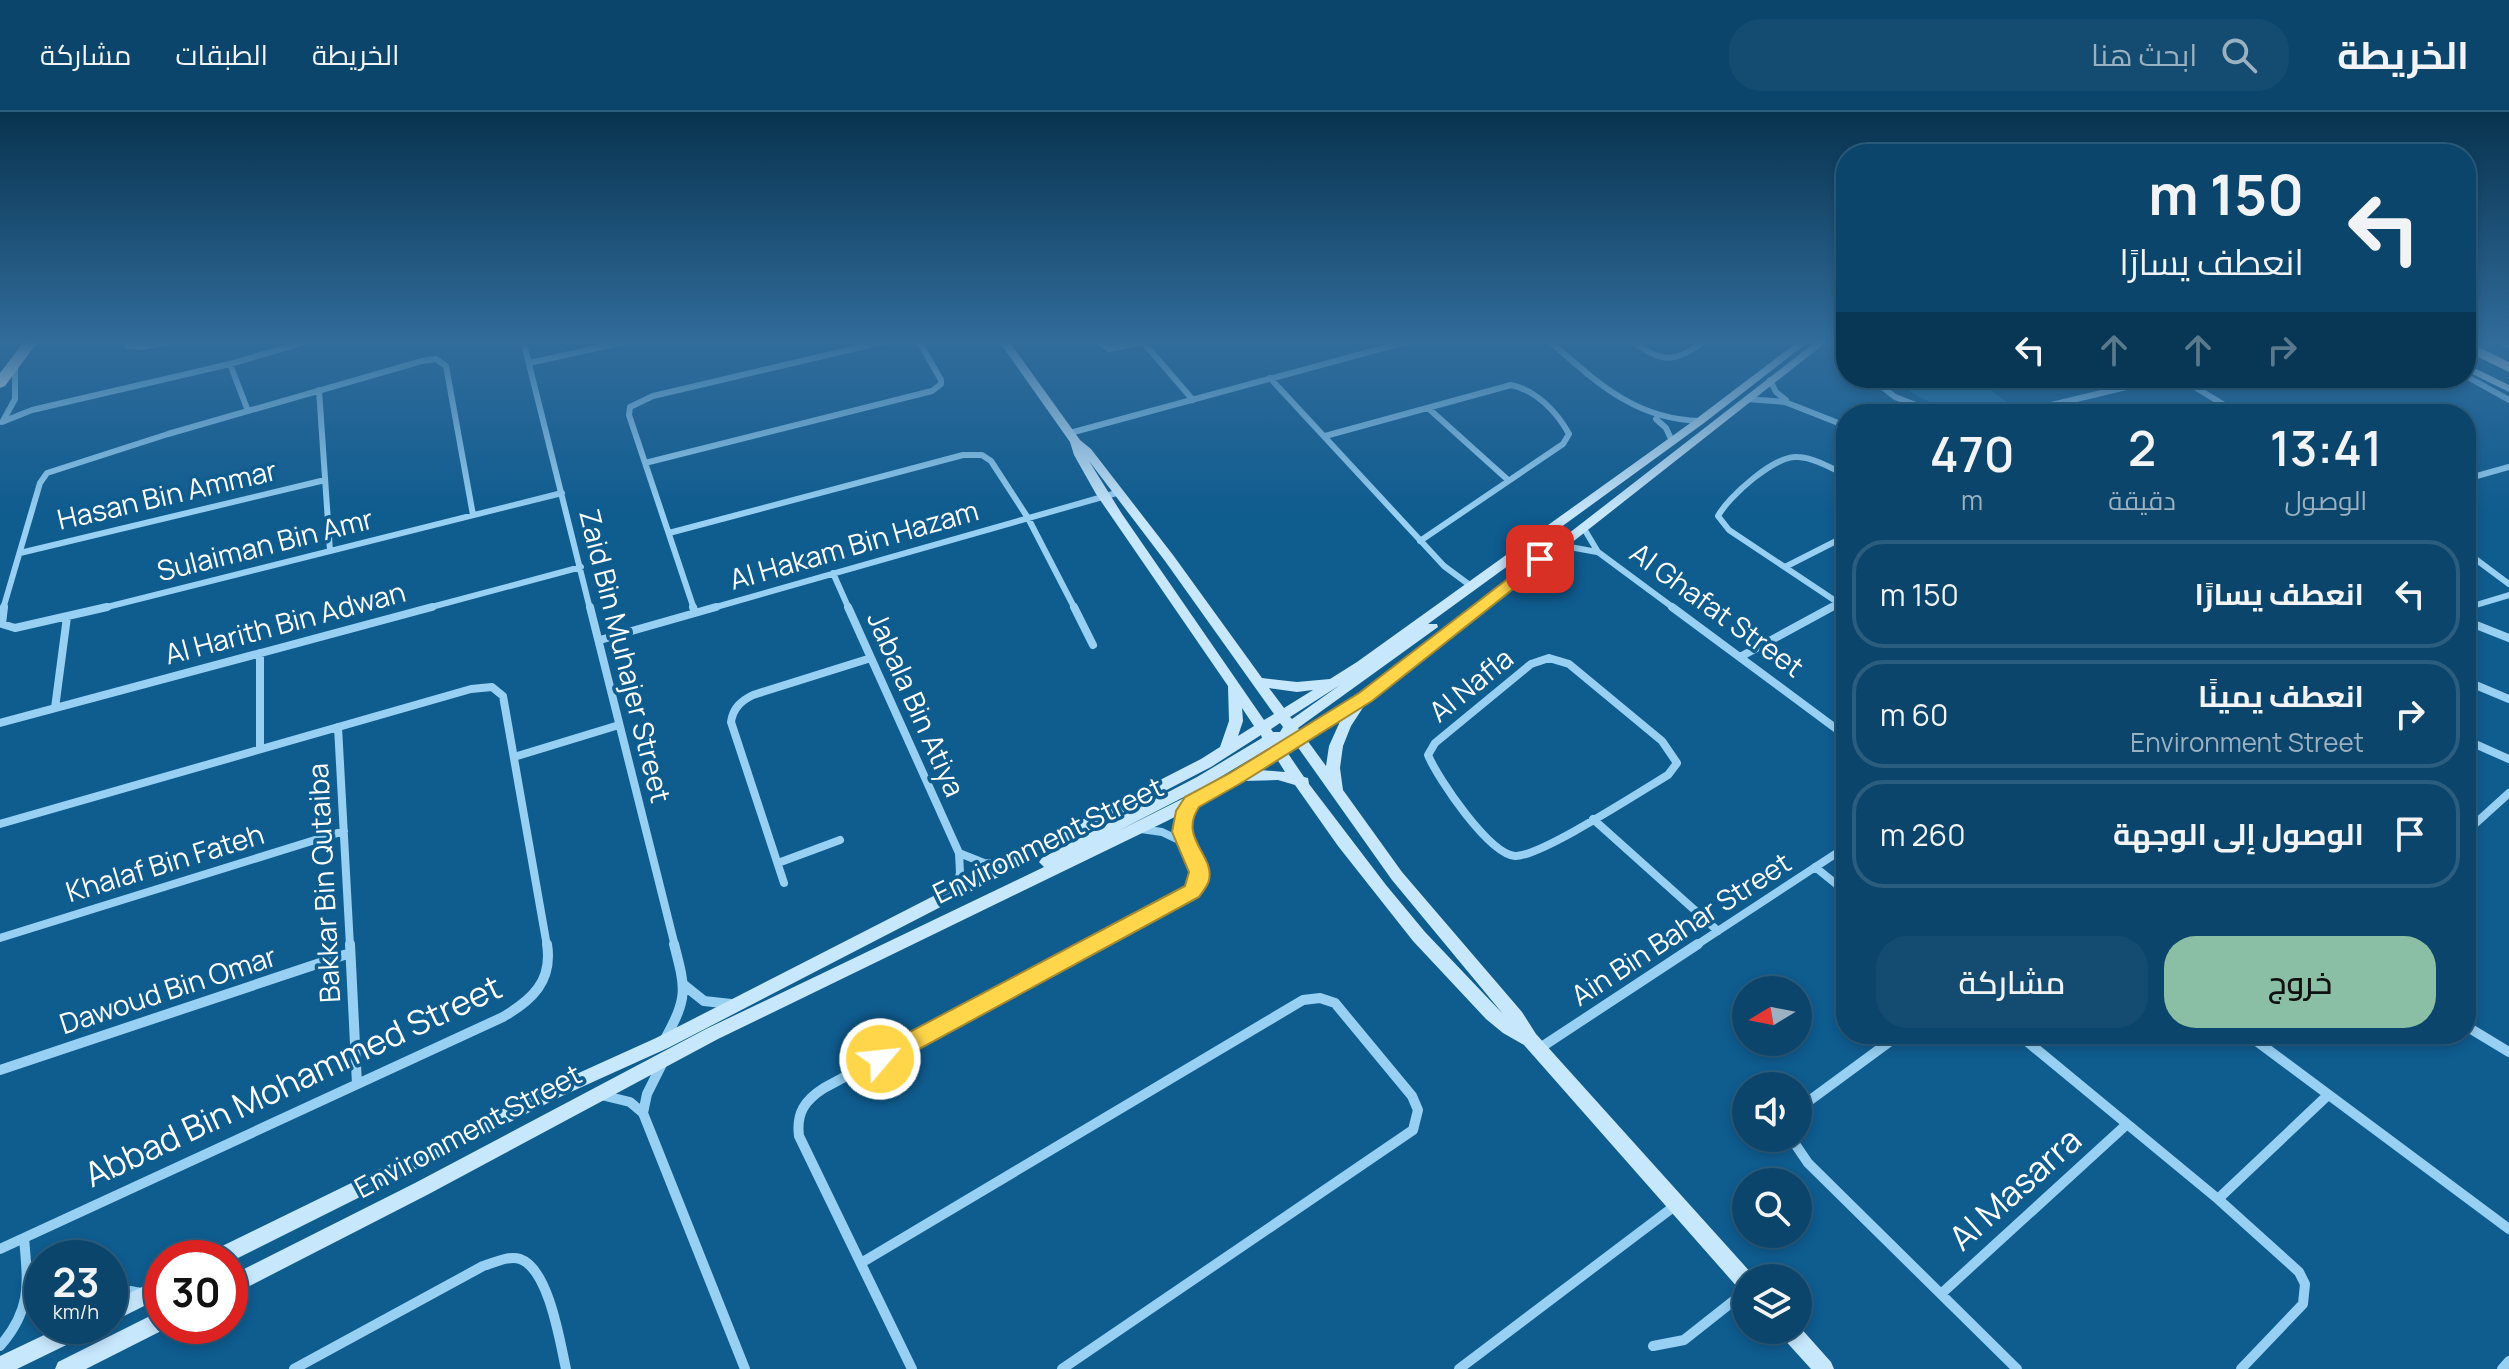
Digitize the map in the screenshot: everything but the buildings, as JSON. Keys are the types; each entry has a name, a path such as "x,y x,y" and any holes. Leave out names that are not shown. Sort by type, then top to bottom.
{"street":[{"path":"1,423 14,399"},
{"path":"1,423 32,410 81,399"},
{"path":"243,399 248,411"},
{"name":"Sulaiman Bin Amr","path":"290,399 47,473 40,483 1,617 2,624 15,628 67,617 562,493"},
{"path":"320,399 330,551"},
{"name":"Sulaiman Bin Amr","path":"452,399 473,515"},
{"name":"Zaid Bin Muhajer Street","path":"538,399 684,984 677,1019 647,1094 643,1113"},
{"path":"648,399 635,402 630,407 629,415 695,613"},
{"path":"645,463 901,399"},
{"path":"1045,399 1073,438 1085,448 1120,492 1259,682 1338,798 1433,921 1516,1017 1535,1044 1732,1267"},
{"path":"1073,438 1198,399"},
{"path":"1005,892 1029,872 1273,740 1281,729 1291,728 1464,602 1471,586 1444,566 1290,399"},
{"path":"1325,436 1464,399"},
{"path":"1420,541 1567,439 1567,429 1535,399"},
{"path":"1621,399 1653,416 1676,421 1700,421"},
{"name":"Environment Street","path":"248,1244 558,1090 664,1050 1005,892 1237,778 1273,740 1291,728 1340,680 1729,399"},
{"path":"1746,399 1753,399"},
{"name":"Environment Street","path":"1291,728 1366,697 1746,399"},
{"path":"1770,399 1790,403 1836,422"},
{"path":"1784,399 1790,403"},
{"path":"2055,404 2077,399"},
{"path":"11,407 32,410"},
{"path":"1428,408 1508,480"},
{"path":"1653,416 1666,428 1672,441"},
{"path":"1073,438 1079,454 1105,496 1379,889 1438,958 1498,1020 1535,1044"},
{"path":"669,533 971,453 982,455 991,461 1028,518 1093,645"},
{"path":"1836,471 1803,458 1784,458 1718,512 1720,520 1729,530 1836,601"},
{"path":"2476,476 2509,467"},
{"name":"Hasan Bin Ammar","path":"20,553 325,480"},
{"name":"Al Hakam Bin Hazam","path":"600,640 1120,492"},
{"name":"Al Ghafat Street","path":"1583,527 1598,552"},
{"path":"1785,567 1836,541"},
{"name":"Al Ghafat Street","path":"1558,545 1578,546 1598,552 1836,729"},
{"path":"2476,559 2509,584"},
{"name":"Al Harith Bin Adwan","path":"0,723 581,567"},
{"name":"Jabala Bin Atiya","path":"833,573 959,853"},
{"path":"2476,605 2509,595"},
{"path":"1740,657 1836,609"},
{"path":"55,708 67,617"},
{"path":"2476,625 2509,638"},
{"path":"260,653 260,749"},
{"path":"784,883 731,714 736,706 753,695 871,658"},
{"name":"Al Nafla","path":"1549,658 1564,661 1662,741 1677,763 1668,775 1593,819 1530,854 1510,855 1493,843 1434,769 1430,749 1531,664 1549,658"},
{"path":"1259,682 1297,687 1340,680"},
{"path":"1226,751 1236,721 1233,682"},
{"path":"2476,685 2509,699"},
{"name":"Abbad Bin Mohammed Street","path":"0,824 471,689 492,687 503,696 549,957 549,974 543,987 534,997 503,1017 0,1249"},
{"path":"1338,798 1333,769 1337,741 1348,718 1366,697"},
{"path":"514,757 619,725"},
{"name":"Bakkar Bin Qutaiba","path":"338,727 357,1084"},
{"name":"Environment Street","path":"248,1277 421,1189 595,1095 740,1002 1226,751 1273,740"},
{"path":"2476,744 2509,759"},
{"path":"1237,778 1270,774 1303,782"},
{"path":"2476,823 2509,793"},
{"path":"912,1369 799,1136 796,1124 800,1110 824,1088 1192,891 1199,880 1199,872 1185,843 1182,821 1192,802"},
{"path":"1593,819 1718,931"},
{"path":"1136,829 1162,832 1185,843"},
{"name":"Khalaf Bin Fateh","path":"0,938 344,831"},
{"path":"778,863 840,840"},
{"path":"955,892 960,873 959,853 984,863 1013,863"},
{"name":"Ain Bin Bahar Street","path":"1535,1044 1718,931 1836,853"},
{"path":"1815,867 1836,884"},
{"name":"Dawoud Bin Omar","path":"0,1070 350,953"},
{"path":"684,984 696,998 705,1002 740,1002"},
{"path":"861,1263 1303,1000 1320,998 1335,1003 1412,1096 1418,1110 1413,1130 1062,1369"},
{"path":"2476,1032 2509,1052"},
{"path":"1812,1099 1886,1044"},
{"path":"2030,1044 2289,1260 2305,1284 2303,1304 2241,1369"},
{"path":"2260,1044 2509,1229"},
{"path":"595,1095 614,1096 630,1102 643,1113 745,1369"},
{"path":"2218,1199 2328,1095"},
{"name":"Al Masarra","path":"1941,1294 2126,1125"},
{"path":"1798,1152 2017,1369"},
{"path":"1459,1369 1676,1205"},
{"path":"298,1368 483,1266 506,1259 521,1259 535,1270 543,1283 566,1369"},
{"path":"1653,1346 1684,1340 1732,1302"},
{"path":"0,1346 24,1310"},
{"path":"65,1369 144,1329"},
{"path":"0,1367 47,1344"},
{"path":"1802,1344 1824,1369"},
{"path":"2502,1369 2509,1361"}],"shaded area":[{"path":"1924,399 2002,399 2008,403 1939,404"}],"route":[{"path":"880,1059 1192,891 1197,886 1199,872 1182,832 1182,821 1192,802 1237,778 1366,697 1540,559"}]}
